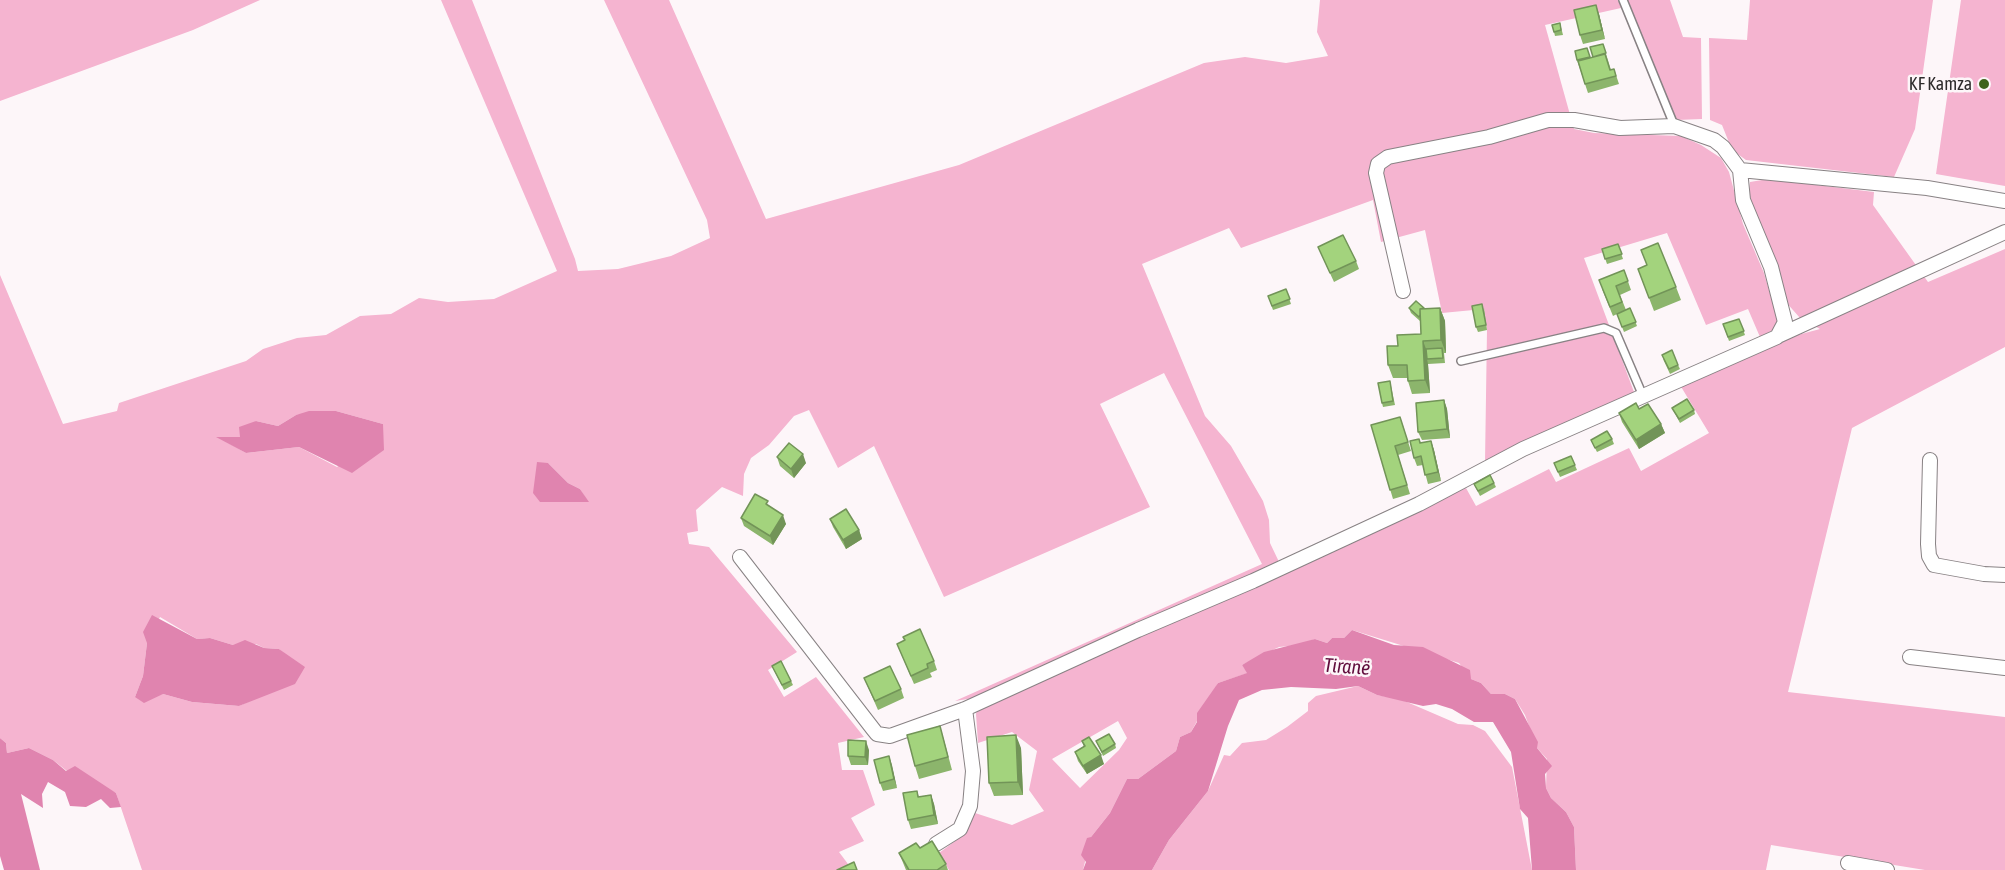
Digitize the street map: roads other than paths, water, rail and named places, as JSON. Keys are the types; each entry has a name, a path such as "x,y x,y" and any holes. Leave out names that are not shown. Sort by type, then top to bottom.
{"street":[{"path":"1403,291 1376,173 1378,164 1388,157 1489,138 1548,120 1574,120 1620,128 1674,126 1714,140 1723,147 1740,170 1743,200 1771,267 1785,314 1784,329 1777,337"},
{"path":"1740,170 1926,188 2005,201"},
{"path":"1990,198 2005,212"},
{"path":"1991,239 2005,225"},
{"path":"740,557 878,734 890,735 965,709 1138,630 1253,581 1419,504 1523,449 1777,337 2005,232"},
{"path":"1930,460 1928,544 1929,556 1934,565 1984,574 2005,575"},
{"path":"1910,657 2005,668"},
{"path":"936,844 960,829 970,806 973,771 965,709"},
{"path":"1848,863 1887,870"}],"lane":[{"path":"1623,0 1674,126"},
{"path":"1461,361 1604,328 1616,333 1643,396"}],"water":[{"path":"309,411 336,411 383,424 384,450 352,473 299,447 246,453 216,437 240,437 239,427 256,421 278,426 296,415"},
{"path":"537,462 548,463 568,483 580,489 589,502 540,502 533,493"},
{"path":"152,615 197,639 210,638 233,645 245,640 264,648 279,649 305,667 295,684 239,706 192,702 163,694 144,703 135,697 143,676 147,643 143,632"},
{"name":"Tiranë","path":"1352,630 1394,645 1423,647 1470,670 1471,679 1481,683 1491,694 1505,694 1515,699 1538,742 1537,748 1552,766 1545,774 1546,788 1551,798 1566,812 1574,827 1576,870 1532,870 1528,818 1520,809 1511,752 1493,722 1474,722 1452,709 1436,704 1423,706 1377,695 1358,686 1336,689 1291,687 1262,690 1239,700 1228,726 1208,791 1169,840 1152,870 1083,870 1086,862 1081,855 1087,838 1091,837 1110,813 1127,779 1138,779 1176,751 1180,737 1191,732 1197,722 1197,713 1218,683 1247,673 1242,665 1264,652 1315,639 1327,643 1332,638 1344,638"},
{"path":"0,738 6,743 7,753 29,748 53,760 66,771 75,766 116,793 121,807 110,808 101,799 86,807 70,806 65,792 48,782 42,794 43,808 21,794 40,870 4,870 0,856"}],"place":[{"name":"KF Kamza","path":"1984,84"}]}
